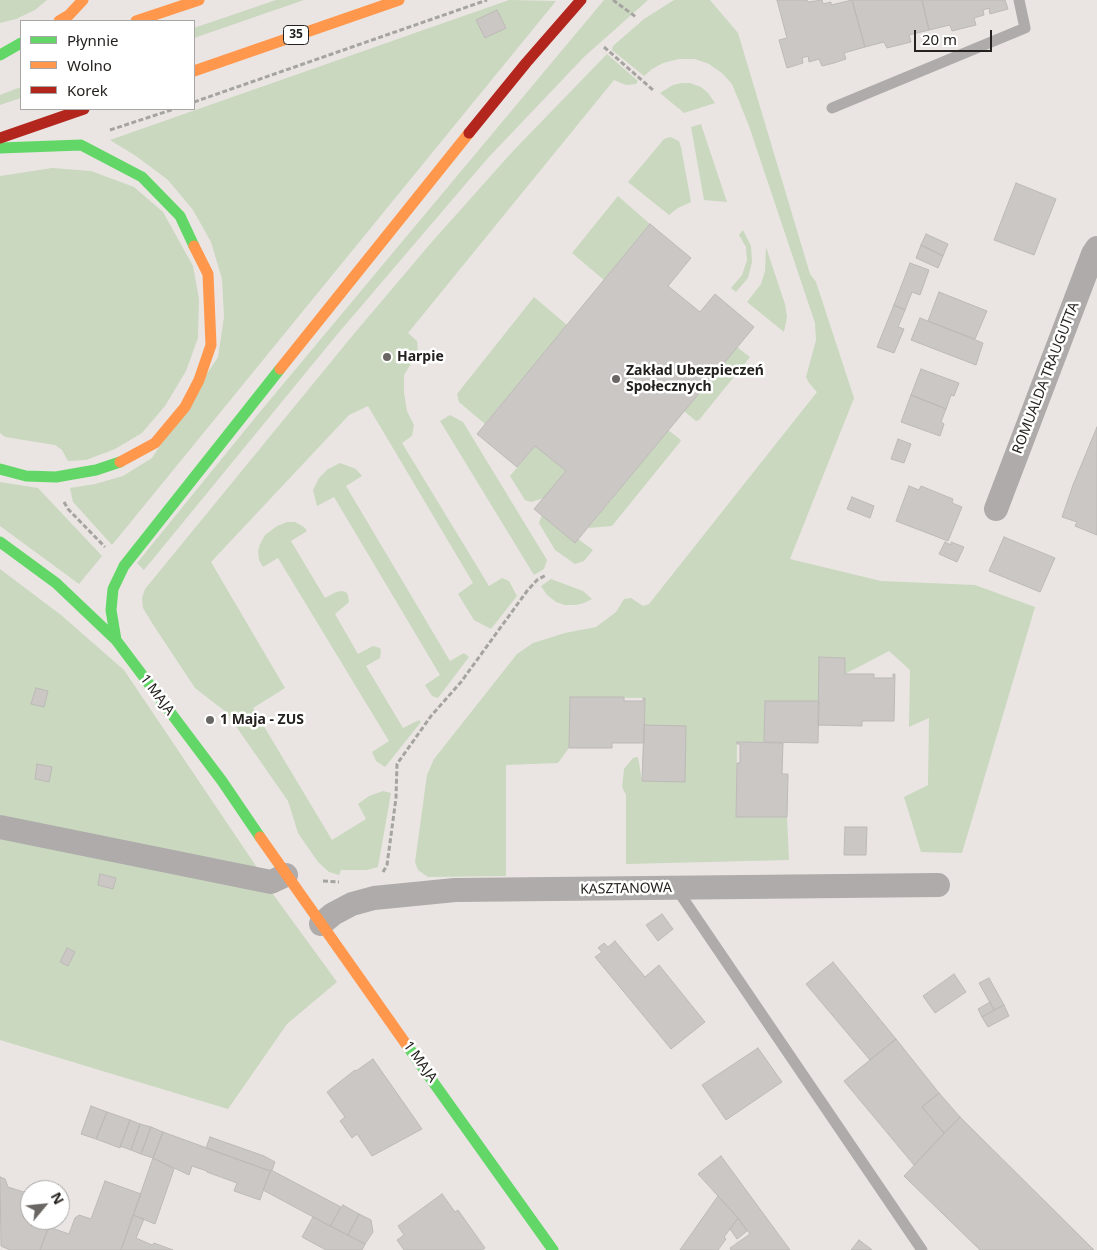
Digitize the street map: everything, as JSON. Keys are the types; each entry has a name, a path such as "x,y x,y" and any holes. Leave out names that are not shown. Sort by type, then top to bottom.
{"main road":[{"path":"61,20 69,15 83,0"},
{"path":"139,20 199,0"},
{"name":"35","path":"195,71 399,0"},
{"path":"116,640 111,610 113,589 124,566 526,63 582,0"},
{"path":"0,55 20,43"},
{"path":"0,138 81,110"},
{"path":"0,148 81,145 142,177 180,216 208,274 211,346 200,380 185,407 155,443 125,462 96,470 56,477 26,476 0,469"},
{"name":"1 MAJA","path":"0,542 56,583 116,640 222,781 286,875 553,1250"}],"street":[{"name":"ROMUALDA TRAUGUTTA","path":"996,509 1093,254 1097,248"},
{"path":"0,827 271,882 286,875"},
{"name":"KASZTANOWA","path":"322,924 333,914 352,904 374,898 455,890 938,885"}],"lane":[{"path":"832,108 1025,28 1019,0"},
{"path":"676,888 922,1250"}],"path":[{"path":"195,102 487,0"},
{"path":"612,0 636,17"},
{"path":"604,46 653,90"},
{"path":"379,879 387,865 396,798 397,764 527,590 546,575"},
{"path":"317,880 345,881"}],"green space":[{"path":"0,0 47,0 35,10 16,19 0,23"},
{"path":"276,0 304,0 195,38 195,28"},
{"path":"509,0 556,1 112,545 73,502 70,488 95,484 123,476 152,458 218,357 224,317 222,279 211,242 193,210 168,180 136,156 110,140"},
{"path":"604,0 648,0 584,57 487,159 335,337 144,570 137,563 259,413"},
{"path":"674,0 710,0 738,33 810,274 816,282 854,398 790,559 881,581 975,585 1035,607 962,853 921,852 904,797 928,785 929,718 909,727 910,670 889,651 845,674 845,658 820,657 819,701 765,701 764,742 737,742 736,817 787,817 789,860 626,864 626,795 622,787 624,769 633,758 638,757 642,781 645,698 570,697 569,748 558,763 506,765 506,876 428,877 418,870 415,862 427,775 434,759 517,654 533,643 565,633 596,627 616,612 624,599 631,598 643,606 649,604 817,392 806,377 816,340 815,323 749,126 732,84 722,73 709,64 695,59 679,59 663,63 644,76 612,50 613,46 644,19"},
{"path":"607,54 638,81 636,84 626,85 614,80 408,333 417,341 418,352 404,375 407,411 414,425 412,436 402,443 489,586 502,578 509,581 517,596 491,629 474,620 458,594 473,583 368,406 349,415 211,562 285,688 253,708 332,840 366,819 358,804 369,796 383,791 391,793 378,867 367,870 341,870 339,875 329,872 318,862 298,833 288,801 226,712 195,688 152,623 143,608 142,598 145,589 430,244 513,151"},
{"path":"690,83 701,87 715,103 684,113 660,93 673,85"},
{"path":"20,87 20,98 0,105 0,95"},
{"path":"701,124 727,202 704,200 691,127"},
{"path":"670,137 679,141 681,147 691,202 669,215 628,182 664,139"},
{"path":"52,168 91,171 134,187 163,212 193,266 199,299 198,338 186,371 165,406 142,433 115,449 86,460 68,461 62,450 55,445 5,437 0,433 0,176"},
{"path":"618,196 650,224 604,280 572,253"},
{"path":"743,230 751,246 752,262 748,278 736,292 731,288 742,275 747,260 746,247 739,235"},
{"path":"766,247 785,304 787,317 784,332 747,302 761,284 765,271"},
{"path":"534,297 567,325 485,424 459,402 457,394"},
{"path":"737,347 750,357 699,420 696,421 684,411"},
{"path":"450,415 463,422 547,560 544,569 534,575 440,421"},
{"path":"668,430 681,440 680,442 612,526 588,528"},
{"path":"535,446 566,471 544,498 531,502 525,500 510,476"},
{"path":"340,463 356,469 362,476 346,486 450,661 464,653 469,657 438,698 432,696 425,685 440,675 334,497 317,506 313,490 319,478 328,469"},
{"path":"0,482 38,488 102,556 79,584 0,526"},
{"path":"542,515 593,550 584,561 575,564 555,550 539,523"},
{"path":"287,522 295,522 307,531 291,541 325,598 342,591 348,595 349,602 335,614 358,654 373,646 380,648 380,658 366,666 403,728 419,720 421,722 385,767 376,761 372,752 389,741 278,558 263,567 259,560 258,551 265,535 277,526"},
{"path":"0,569 61,615 124,670 260,872 0,815"},
{"path":"551,579 583,591 592,599 576,605 565,605 556,602 547,595 541,586"},
{"path":"0,838 270,890 337,982 287,1024 228,1109 0,1040"}],"building":[{"path":"777,0 807,0 808,2 822,0 823,4 831,2 831,5 852,0 865,47 844,53 846,59 834,63 822,66 819,59 809,62 808,56 802,58 803,63 787,68 779,40 787,38"},
{"path":"852,0 922,0 929,30 909,35 911,42 887,48 884,42 865,47"},
{"path":"922,0 1005,0 1008,9 990,14 989,8 983,10 984,15 974,18 976,25 952,31 950,25 929,30"},
{"path":"497,10 506,28 485,38 476,20"},
{"path":"1016,183 1056,199 1034,255 994,240"},
{"name":"Zakład Ubezpieczeń Społecznych","path":"650,224 691,258 668,286 700,312 715,294 754,327 575,543 534,509 566,471 535,446 517,467 477,434"},
{"path":"926,234 948,244 943,256 921,245"},
{"path":"921,245 943,256 938,268 916,258"},
{"path":"910,263 929,270 920,295 912,292 905,310 894,305"},
{"path":"939,292 987,311 975,339 928,321"},
{"path":"894,305 905,310 898,327 904,329 894,353 877,347"},
{"path":"920,318 983,343 976,365 911,340"},
{"path":"921,369 959,383 954,396 951,395 946,409 911,395"},
{"path":"911,395 946,409 941,422 944,424 940,436 901,422"},
{"path":"1097,427 1097,535 1075,526 1077,522 1062,517"},
{"path":"898,439 911,444 904,463 891,459"},
{"path":"909,486 919,490 921,486 953,499 952,503 962,507 948,541 896,521"},
{"path":"852,497 874,506 870,518 847,509"},
{"path":"1004,537 1055,558 1040,592 989,571"},
{"path":"945,542 951,545 951,542 964,547 957,562 939,554"},
{"path":"819,657 845,658 845,674 874,674 874,678 893,678 893,674 895,674 894,721 862,721 862,726 818,725"},
{"path":"36,688 48,691 44,707 31,704"},
{"path":"570,697 624,697 624,701 643,701 643,698 645,698 644,743 612,743 612,748 569,748"},
{"path":"765,701 819,701 818,743 764,742"},
{"path":"644,725 686,726 685,782 642,781"},
{"path":"737,742 783,743 782,774 788,774 787,817 736,817 737,763 740,763 740,744 737,744"},
{"path":"37,764 52,767 49,782 35,779"},
{"path":"845,827 867,827 866,855 844,855"},
{"path":"100,874 116,878 113,889 98,885"},
{"path":"662,914 673,929 658,941 646,925"},
{"path":"615,941 645,977 659,965 705,1022 671,1049 595,957 602,952 598,948 604,943 608,947"},
{"path":"67,948 75,952 68,966 60,962"},
{"path":"833,962 896,1039 870,1060 806,984"},
{"path":"954,974 966,992 935,1013 923,996"},
{"path":"989,978 1004,1005 994,1010 979,983"},
{"path":"990,1002 994,1010 982,1017 978,1009"},
{"path":"1004,1005 1009,1016 988,1027 982,1017"},
{"path":"896,1039 939,1093 922,1107 944,1133 914,1165 844,1081"},
{"path":"758,1048 782,1082 726,1120 702,1085"},
{"path":"373,1059 422,1129 372,1156 357,1134 352,1138 340,1121 345,1117 327,1092 355,1070"},
{"path":"939,1093 960,1117 944,1133 922,1107"},
{"path":"91,1106 107,1112 96,1139 81,1134"},
{"path":"107,1112 130,1120 120,1148 96,1139"},
{"path":"960,1117 1094,1250 980,1250 904,1176"},
{"path":"130,1120 140,1124 131,1150 120,1146"},
{"path":"140,1124 151,1127 141,1154 131,1150"},
{"path":"151,1127 163,1132 153,1158 141,1154"},
{"path":"163,1132 270,1171 260,1200 234,1191 237,1183 207,1171 192,1166 189,1175 153,1158"},
{"path":"210,1137 264,1156 275,1162 272,1170 270,1171 206,1148"},
{"path":"721,1156 790,1250 731,1250 730,1248 750,1234 698,1174"},
{"path":"153,1158 174,1169 155,1224 133,1215"},
{"path":"271,1170 341,1207 330,1226 263,1190"},
{"path":"0,1177 5,1179 8,1187 20,1191 20,1230 47,1230 40,1250 10,1250 1,1246"},
{"path":"105,1181 141,1194 121,1250 40,1250 48,1230 58,1230 69,1234 75,1218 79,1215 91,1219"},
{"path":"442,1194 455,1212 458,1210 485,1248 482,1250 404,1250 397,1240 404,1235 398,1226"},
{"path":"718,1196 738,1218 724,1237 726,1239 718,1250 680,1250"},
{"path":"343,1205 359,1214 348,1235 330,1226"},
{"path":"359,1214 371,1220 373,1232 365,1244 348,1235"},
{"path":"133,1215 144,1219 136,1238 152,1245 154,1243 173,1250 121,1250"},
{"path":"313,1217 365,1244 362,1250 326,1250 302,1237"},
{"path":"738,1218 747,1231 737,1239 730,1229"},
{"path":"859,1240 871,1249 872,1250 851,1250"}],"traffic: fast":[{"path":"0,55 20,44"},
{"path":"0,148 81,145 142,177 180,216 194,246"},
{"path":"116,640 111,610 113,589 124,566 280,369"},
{"path":"0,469 26,476 56,477 96,470 120,462"},
{"path":"0,542 56,583 116,640 222,781 260,837"},
{"path":"406,1044 553,1250"}],"traffic: slow":[{"path":"61,20 69,15 83,0"},
{"path":"139,20 199,0"},
{"path":"195,71 399,0"},
{"path":"280,369 469,133"},
{"path":"120,462 155,443 185,407 199,380 211,345 208,274 194,246"},
{"path":"260,837 406,1044"}],"traffic: jam":[{"path":"469,133 581,0"},
{"path":"0,138 81,110"}],"place":[{"name":"Harpie","path":"387,357"},
{"name":"Zakład Ubezpieczeń Społecznych","path":"616,379"},
{"name":"1 Maja - ZUS","path":"210,720"}]}
